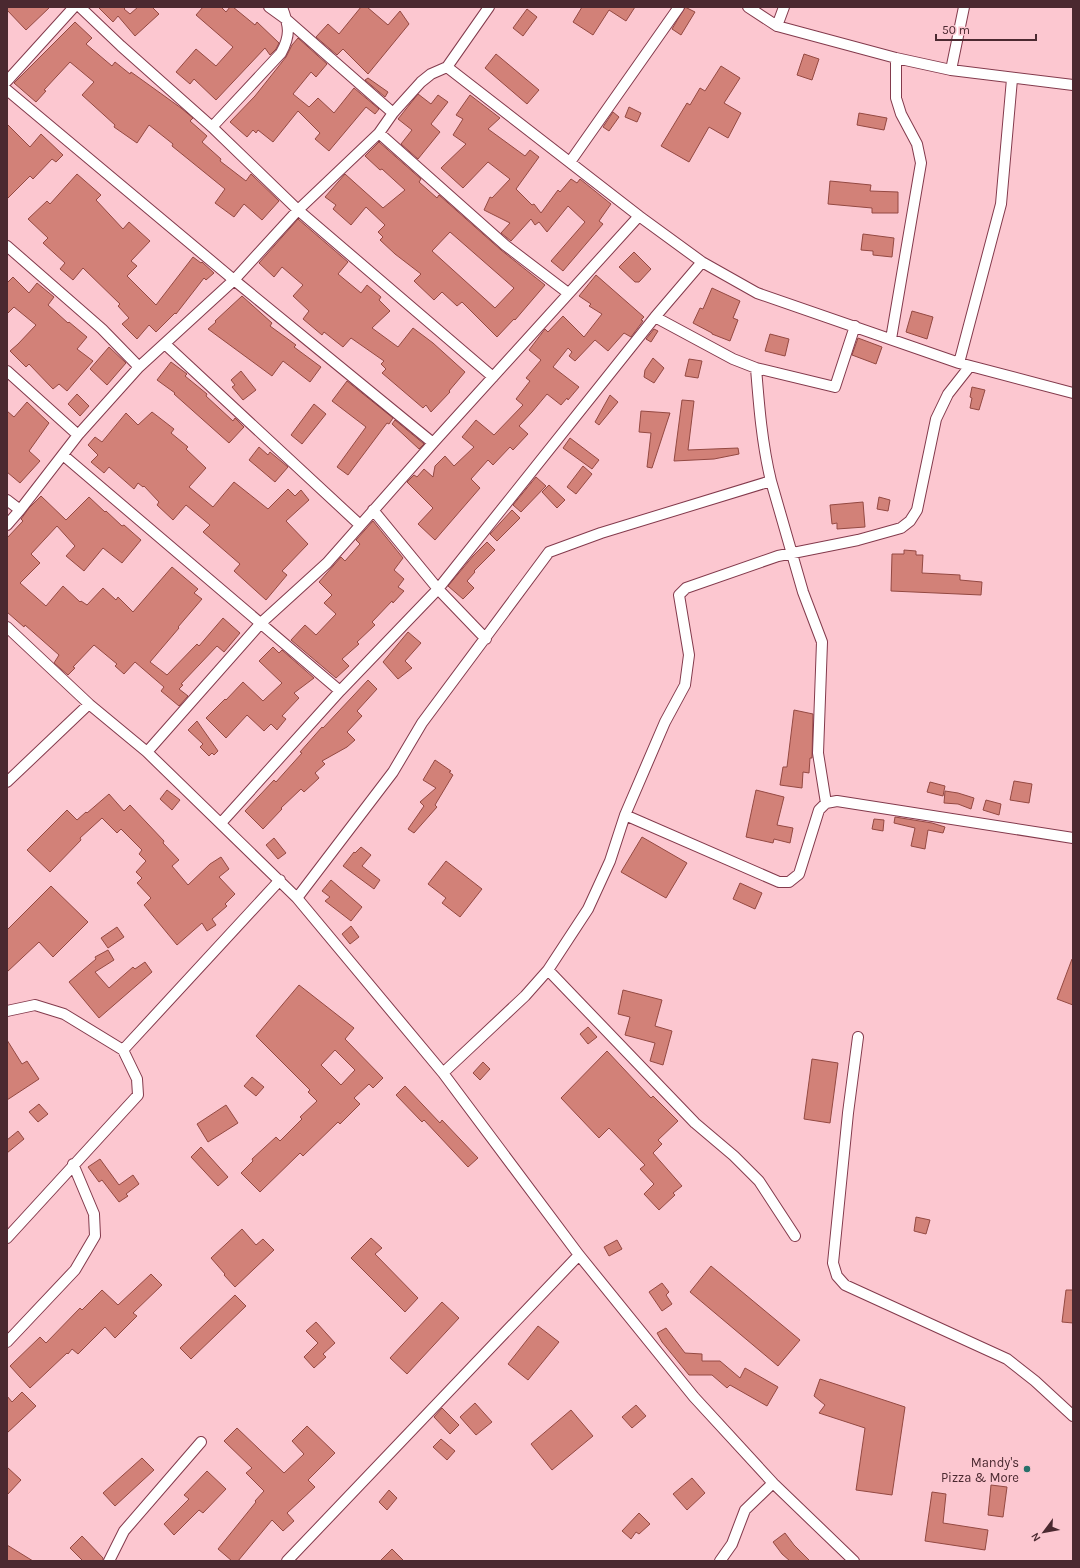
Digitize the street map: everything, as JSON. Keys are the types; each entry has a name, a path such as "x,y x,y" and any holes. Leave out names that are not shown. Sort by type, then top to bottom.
{"street":[{"path":"7,81 74,7"},
{"path":"80,7 121,46 212,127 298,210 493,377"},
{"path":"269,7 287,20 393,113"},
{"path":"212,127 282,53 288,40 287,20 282,7"},
{"path":"7,525 78,436 139,367 234,280 298,210 379,133 393,113 416,87 430,74 447,67 490,7"},
{"path":"570,162 679,7"},
{"path":"748,7 777,26 896,58 951,70 1073,85"},
{"path":"777,26 784,7"},
{"path":"951,70 964,7"},
{"path":"891,339 921,163 917,144 901,114 896,98 896,58"},
{"path":"447,67 639,216 702,262 757,293 959,363 1073,393"},
{"path":"959,363 1001,204 1012,78"},
{"path":"7,90 432,443"},
{"path":"379,133 494,235 568,293"},
{"path":"147,752 261,623 327,563 432,443 639,216"},
{"path":"7,246 102,329 139,367"},
{"path":"221,823 340,691 438,589 655,317 702,262"},
{"path":"655,317 733,359 756,368 835,387 855,326"},
{"path":"165,344 360,525"},
{"path":"443,1073 525,996 548,970 588,909 610,861 625,815 664,722 685,685 689,655 679,595 686,588 791,552 858,540 901,528 910,521 917,510 936,419 948,394 970,366"},
{"path":"756,368 764,454 803,592 822,642 818,753 826,803"},
{"path":"7,371 78,436"},
{"path":"63,455 340,691"},
{"path":"297,898 393,772 422,723 486,639 549,552 601,533 771,481"},
{"path":"7,500 20,510"},
{"path":"373,510 438,589 486,639"},
{"path":"7,627 89,704 147,752 297,898 443,1073 579,1255 694,1397 773,1483 854,1561"},
{"path":"7,782 89,704"},
{"path":"625,815 779,882 789,882 799,874 819,810 826,803 837,801 1073,838"},
{"path":"122,1050 280,880"},
{"path":"548,970 695,1123 734,1156 759,1181 795,1236"},
{"path":"7,1011 35,1005 64,1014 122,1050 137,1079 138,1095 73,1164 7,1238"},
{"path":"858,1037 848,1113 833,1263 836,1276 845,1285 1008,1359 1073,1416"},
{"path":"7,1342 75,1270 95,1236 94,1214 73,1164"},
{"path":"287,1561 579,1255"},
{"path":"109,1561 124,1531 201,1442"},
{"path":"720,1561 732,1544 745,1510 773,1483"}],"building":[{"path":"7,7 50,7 26,30 7,10"},
{"path":"98,7 126,7 124,9 130,14 138,7 152,7 159,14 135,36 118,16 113,22"},
{"path":"203,7 221,7 226,12 230,7 233,7 255,25 257,22 279,43 270,55 265,48 216,100 194,79 190,84 176,72 196,49 216,66 233,47 196,15"},
{"path":"361,7 367,7 388,25 400,11 409,24 368,74 343,49 337,55 316,37 328,24 339,34"},
{"path":"582,7 635,7 626,21 609,10 593,35 573,22"},
{"path":"685,7 695,12 681,35 672,29"},
{"path":"527,9 537,17 523,36 513,28"},
{"path":"75,22 92,38 86,44 112,66 115,62 130,74 131,72 181,108 193,118 190,121 207,136 202,142 221,159 220,161 246,181 251,174 279,201 262,220 244,204 234,217 215,203 225,189 172,146 173,144 149,125 137,143 114,127 115,125 82,95 94,82 70,62 44,90 46,91 36,102 14,83"},
{"path":"298,38 327,64 316,77 311,72 293,94 309,107 318,98 334,113 354,88 379,109 375,114 366,107 329,151 315,139 320,133 298,111 273,142 258,130 256,133 253,130 247,137 230,122 255,96 286,57 292,45"},
{"path":"496,54 539,90 527,104 485,68"},
{"path":"804,54 819,59 812,80 797,75"},
{"path":"721,66 740,78 724,103 741,113 728,138 709,127 689,162 661,146 687,103 690,105 700,88 705,91"},
{"path":"368,78 388,92 385,97 365,80"},
{"path":"418,94 431,104 438,95 448,102 431,124 440,132 418,159 401,144 412,130 398,119"},
{"path":"470,95 500,118 488,129 525,156 530,150 539,157 516,189 532,205 534,204 541,213 558,190 560,192 571,179 577,183 580,179 611,204 599,221 603,224 563,271 551,261 585,222 568,206 547,232 539,222 535,225 531,219 511,241 501,233 510,223 484,210 490,197 492,198 510,179 488,162 463,188 441,168 466,144 453,135 463,119 456,115"},
{"path":"629,107 641,113 637,122 625,117"},
{"path":"613,112 619,117 609,131 603,127"},
{"path":"859,113 887,118 884,130 857,125"},
{"path":"7,124 30,147 41,134 63,155 56,162 52,159 33,179 30,176 7,199"},
{"path":"379,142 421,179 419,182 437,198 439,195 501,250 545,285 515,320 514,319 497,337 462,302 457,306 442,292 434,300 414,281 421,274 395,254 380,240 383,237 378,232 385,225 366,207 351,225 333,209 336,205 325,197 345,174 383,208 405,190 365,156","holes":["450,232 514,288 495,308 432,251"]},
{"path":"77,174 101,195 96,200 123,229 129,222 150,241 131,261 137,266 127,276 156,305 193,257 201,263 202,262 214,273 206,280 204,278 176,314 175,313 156,332 149,325 137,339 122,324 129,318 118,306 120,304 83,268 73,280 60,269 65,263 43,243 48,238 28,219 47,201 50,204"},
{"path":"830,181 871,185 870,191 898,192 898,213 872,213 872,208 828,204"},
{"path":"298,219 348,262 338,274 361,293 367,285 381,297 379,300 390,311 372,328 398,347 413,328 433,343 465,372 449,391 450,392 431,412 426,405 423,408 382,373 386,369 381,364 384,361 351,338 343,347 324,332 322,335 303,319 309,311 293,296 303,285 282,267 274,277 259,263"},
{"path":"863,234 894,238 892,257 873,255 873,251 861,250"},
{"path":"634,252 651,269 639,282 635,282 619,267"},
{"path":"596,275 644,317 641,320 643,321 631,337 624,333 608,351 595,340 575,361 569,356 572,352 568,348 553,367 579,387 568,400 567,398 561,405 547,394 519,426 528,434 513,450 510,447 493,465 488,460 471,479 480,488 435,540 418,524 433,508 407,482 414,475 417,477 424,469 433,477 435,466 445,456 454,466 474,447 462,437 476,420 494,435 523,405 516,399 530,381 526,378 541,360 529,350 545,329 548,332 563,316 584,337 602,314 589,306 591,304 579,296"},
{"path":"13,277 29,293 37,283 54,297 48,305 68,323 69,322 87,337 77,349 93,361 67,391 59,384 53,389 29,364 26,367 10,351 36,325 14,307 7,314 7,283"},
{"path":"712,288 740,301 733,318 738,320 730,341 712,334 693,323 700,308 703,309"},
{"path":"242,296 272,323 270,326 296,345 294,347 321,367 310,382 283,361 272,376 208,329"},
{"path":"912,311 933,317 927,339 906,332"},
{"path":"654,329 658,331 651,342 646,339"},
{"path":"770,334 789,339 785,356 765,351"},
{"path":"858,338 882,347 876,364 852,355"},
{"path":"109,347 126,363 107,385 90,369"},
{"path":"653,358 664,368 654,383 644,377 645,370"},
{"path":"689,359 702,361 698,378 685,376"},
{"path":"171,362 187,374 185,376 207,394 206,396 233,421 235,418 244,427 229,443 174,394 175,393 157,380"},
{"path":"241,371 256,390 243,400 232,387 235,385 231,380"},
{"path":"347,381 393,418 389,424 387,423 348,475 337,467 366,427 332,401"},
{"path":"972,387 985,390 979,410 970,408"},
{"path":"77,394 89,406 80,416 68,404"},
{"path":"610,395 618,402 599,425 595,422"},
{"path":"682,400 694,401 688,450 738,448 739,454 714,459 674,461"},
{"path":"27,402 49,423 29,451 40,461 20,483 7,472 7,411 14,417"},
{"path":"314,404 326,414 302,444 291,435"},
{"path":"641,411 670,413 652,468 647,467 651,433 639,432"},
{"path":"152,412 174,429 171,433 188,447 186,449 206,468 189,487 213,507 234,482 268,509 288,489 295,496 301,490 309,500 286,521 308,544 282,571 287,575 266,600 234,571 240,564 203,532 210,525 186,505 173,520 157,505 159,502 144,486 143,487 138,483 134,489 109,467 104,473 91,462 98,455 88,445 95,437 102,442 126,413 138,425"},
{"path":"395,420 424,444 419,449 392,424"},
{"path":"570,438 599,460 592,469 563,448"},
{"path":"259,447 268,455 270,452 288,467 275,482 249,460"},
{"path":"583,466 592,474 576,494 567,487"},
{"path":"536,477 546,486 521,512 513,505"},
{"path":"549,485 565,500 557,508 542,492"},
{"path":"41,496 66,520 89,497 105,512 106,511 122,526 124,525 141,540 122,563 103,548 84,571 66,556 75,546 57,526 31,554 40,563 20,583 46,606 63,586 80,602 81,601 87,605 103,588 116,600 118,597 133,612 172,567 198,589 194,593 202,599 150,662 167,675 197,644 199,646 223,618 240,633 224,652 217,646 181,684 183,685 179,689 188,696 179,706 161,691 164,687 135,662 124,674 115,666 117,664 94,645 73,667 75,668 68,675 54,663 59,655 25,625 24,627 7,612 7,538 23,521 21,519 29,508"},
{"path":"879,497 890,500 888,511 877,509"},
{"path":"863,502 865,527 837,529 837,523 832,524 830,505"},
{"path":"512,510 520,518 497,541 490,534"},
{"path":"373,521 403,558 394,570 404,579 398,587 404,591 372,622 375,625 357,642 359,644 342,659 349,666 336,678 291,640 305,625 316,635 336,614 324,603 332,595 319,582 341,557 345,561 360,544 356,540"},
{"path":"487,542 495,550 474,571 475,572 467,581 474,588 463,599 448,586"},
{"path":"904,550 916,551 916,555 923,555 922,573 960,575 960,580 982,582 981,595 891,591 892,554 904,554"},
{"path":"408,632 421,643 405,661 412,668 398,679 383,662"},
{"path":"273,647 279,653 282,650 314,678 294,693 299,698 282,716 286,719 277,730 271,724 264,731 247,715 226,738 206,718 243,682 263,701 282,683 259,661"},
{"path":"368,680 377,689 357,711 362,716 347,732 355,740 347,747 322,761 325,764 315,773 319,778 304,792 301,789 281,808 282,809 263,829 245,811 274,780 276,782 302,753 300,752 322,727 323,728"},
{"path":"794,710 813,714 812,758 810,758 809,773 803,772 802,788 780,785 783,767 787,767"},
{"path":"197,721 218,751 214,755 212,753 209,756 200,747 203,744 188,730"},
{"path":"435,760 451,771 449,772 453,775 435,805 437,807 414,833 408,829 424,806 420,802 436,788 423,780"},
{"path":"1014,781 1032,784 1029,803 1010,800"},
{"path":"930,782 945,786 943,796 927,792"},
{"path":"167,790 180,800 172,810 160,799"},
{"path":"756,790 784,797 777,825 793,828 790,843 774,839 773,843 746,837"},
{"path":"945,791 974,798 971,809 958,804 944,803"},
{"path":"109,794 124,811 130,805 164,841 163,843 179,860 172,866 188,885 210,864 221,857 229,869 219,877 235,894 225,904 227,906 212,919 216,925 207,931 202,923 177,945 144,905 151,898 137,883 142,878 136,872 146,861 139,854 142,850 121,829 117,833 102,818 80,838 81,840 50,872 27,850 67,810 77,820"},
{"path":"986,800 1001,804 999,815 983,810"},
{"path":"895,817 932,823 945,827 943,833 928,830 925,849 911,846 915,828 894,823"},
{"path":"874,819 884,820 883,831 872,829"},
{"path":"642,837 687,863 666,898 621,872"},
{"path":"274,838 286,853 278,859 266,845"},
{"path":"361,847 371,855 362,866 380,880 374,889 343,866 354,852 355,853"},
{"path":"446,861 482,889 460,917 442,903 446,898 428,884"},
{"path":"331,880 362,907 351,921 325,901 330,897 322,891"},
{"path":"740,883 762,893 755,909 733,899"},
{"path":"51,886 88,922 53,957 39,942 7,972 7,930"},
{"path":"351,926 359,937 350,944 342,934"},
{"path":"117,927 124,937 108,948 101,938"},
{"path":"108,950 114,960 95,972 109,988 133,967 135,969 145,962 152,972 99,1018 69,982 96,959 95,957"},
{"path":"1073,959 1073,1005 1057,999"},
{"path":"299,985 354,1028 345,1039 383,1078 373,1088 369,1084 354,1098 360,1104 340,1124 338,1122 303,1156 300,1153 260,1192 241,1173 253,1161 252,1159 276,1137 280,1141 302,1119 300,1117 317,1101 308,1092 310,1090 256,1036","holes":["335,1050 355,1070 341,1085 321,1065"]},
{"path":"623,990 662,1000 655,1026 672,1031 663,1065 650,1061 655,1043 625,1035 630,1017 618,1014"},
{"path":"588,1027 597,1037 588,1044 580,1034"},
{"path":"7,1040 22,1064 27,1061 39,1079 7,1100"},
{"path":"607,1051 651,1098 653,1096 678,1121 658,1140 662,1144 653,1153 682,1186 673,1193 675,1195 659,1210 644,1194 654,1184 640,1169 645,1165 609,1128 599,1138 561,1098"},
{"path":"812,1059 838,1063 830,1123 804,1119"},
{"path":"483,1062 490,1069 480,1080 473,1073"},
{"path":"252,1077 264,1087 256,1096 244,1086"},
{"path":"405,1086 440,1123 442,1120 478,1158 468,1167 424,1120 422,1122 396,1095"},
{"path":"39,1104 48,1114 38,1122 29,1112"},
{"path":"226,1105 238,1123 208,1142 197,1124"},
{"path":"18,1131 24,1139 7,1153 7,1140"},
{"path":"201,1147 228,1177 218,1186 191,1157"},
{"path":"100,1159 119,1185 133,1175 139,1184 126,1194 128,1196 119,1202 102,1180 99,1182 88,1167"},
{"path":"916,1217 930,1220 926,1234 914,1231"},
{"path":"242,1229 256,1245 263,1239 274,1250 235,1287 211,1258"},
{"path":"371,1238 382,1248 375,1254 418,1298 405,1312 351,1258"},
{"path":"617,1240 622,1249 609,1256 604,1247"},
{"path":"711,1266 800,1340 778,1366 690,1292"},
{"path":"151,1274 162,1285 133,1313 137,1316 115,1338 105,1327 78,1354 72,1349 30,1388 10,1366 40,1337 46,1343 80,1308 82,1310 102,1290 118,1305"},
{"path":"662,1283 669,1292 666,1295 672,1304 662,1311 649,1292"},
{"path":"1066,1290 1073,1290 1073,1323 1062,1322"},
{"path":"235,1295 246,1306 191,1359 180,1348"},
{"path":"442,1302 459,1318 407,1374 390,1358"},
{"path":"316,1322 335,1343 323,1354 326,1357 314,1368 304,1357 318,1343 306,1331"},
{"path":"538,1326 559,1342 528,1380 508,1364"},
{"path":"666,1328 685,1353 702,1354 702,1361 720,1361 740,1378 745,1368 778,1387 767,1406 730,1385 727,1388 712,1375 689,1375 662,1342 657,1333"},
{"path":"820,1379 905,1407 892,1495 856,1490 865,1428 819,1413 825,1405 814,1396"},
{"path":"22,1392 36,1406 7,1433 7,1396 12,1402"},
{"path":"475,1403 492,1422 476,1435 460,1417"},
{"path":"636,1405 646,1416 632,1428 622,1417"},
{"path":"442,1408 459,1425 450,1434 434,1417"},
{"path":"571,1410 593,1436 552,1470 531,1444"},
{"path":"307,1426 335,1453 308,1480 315,1487 287,1513 294,1521 283,1531 272,1520 238,1561 232,1561 218,1549 264,1491 246,1473 252,1468 224,1441 237,1428 284,1473 304,1454 292,1441"},
{"path":"441,1439 455,1451 447,1460 433,1447"},
{"path":"142,1458 154,1470 115,1506 103,1493"},
{"path":"7,1467 21,1480 7,1495"},
{"path":"207,1471 226,1489 203,1513 199,1510 174,1535 164,1524 189,1499 184,1495"},
{"path":"692,1478 705,1493 687,1510 673,1494"},
{"path":"991,1485 1007,1487 1003,1517 988,1515"},
{"path":"389,1490 397,1498 387,1510 379,1502"},
{"path":"932,1492 946,1494 943,1523 988,1530 985,1550 925,1541"},
{"path":"639,1513 650,1524 639,1534 636,1532 631,1539 622,1531"},
{"path":"785,1533 794,1545 810,1561 790,1561 782,1554 773,1542"},
{"path":"82,1536 103,1558 103,1561 83,1561 70,1548"},
{"path":"7,1545 33,1561 7,1561"},
{"path":"392,1549 404,1561 380,1561"}],"place":[{"name":"Mandy's Pizza & More","path":"1027,1469"}]}
